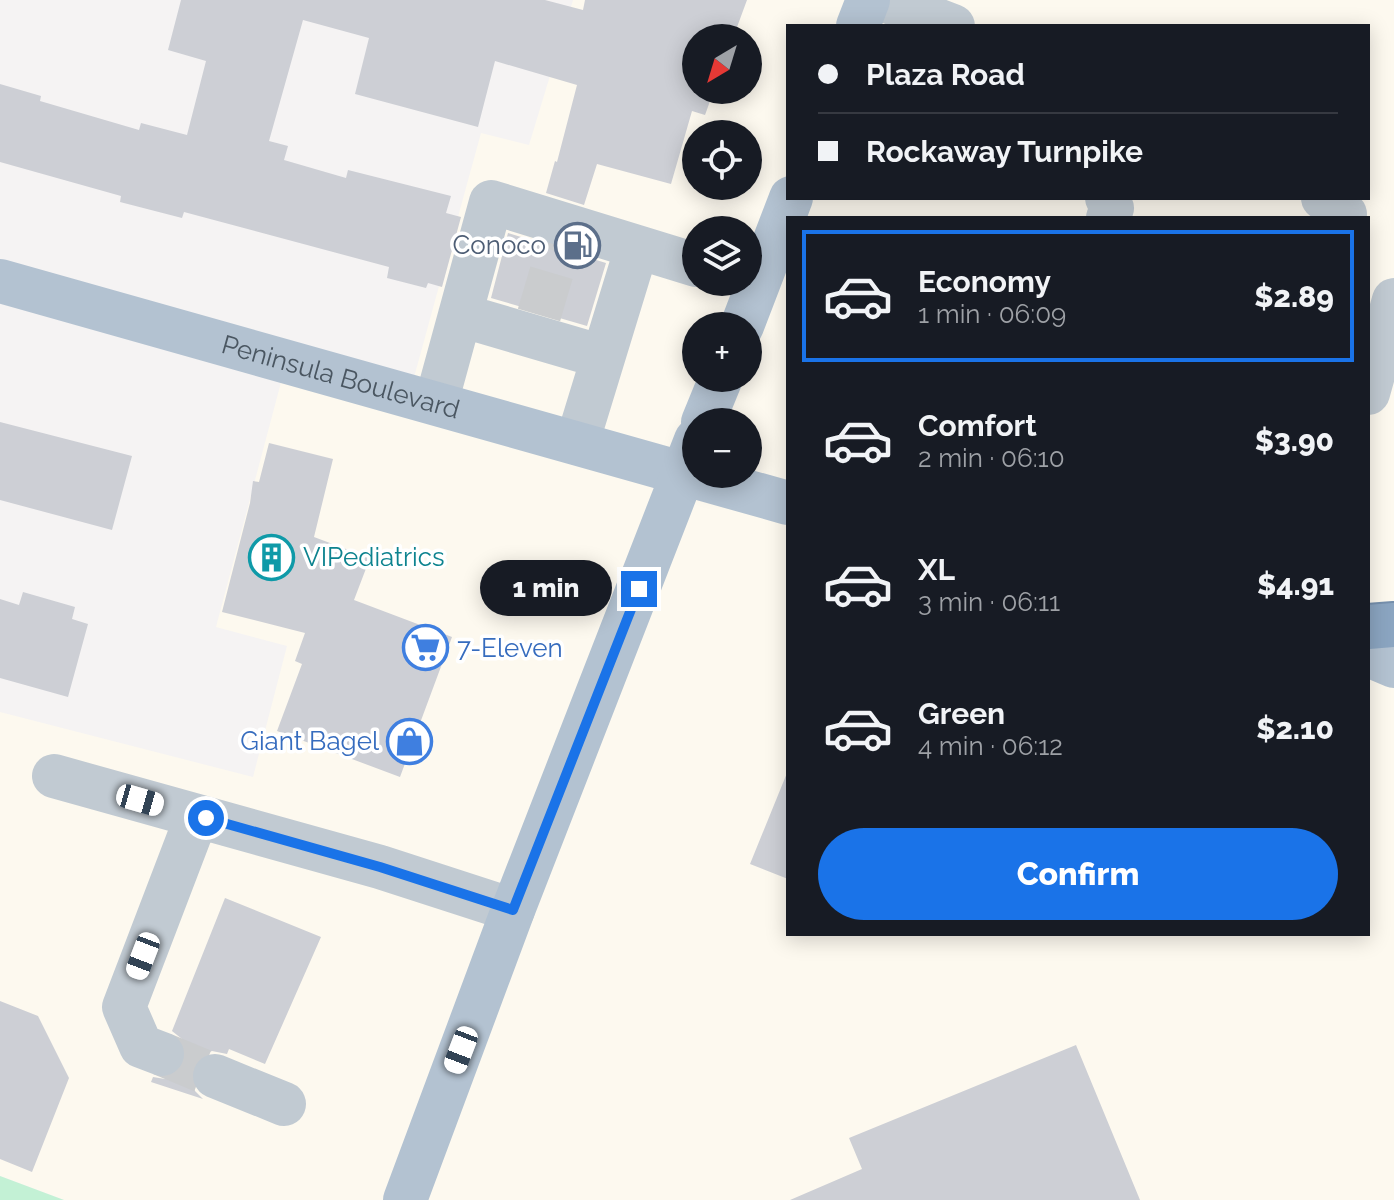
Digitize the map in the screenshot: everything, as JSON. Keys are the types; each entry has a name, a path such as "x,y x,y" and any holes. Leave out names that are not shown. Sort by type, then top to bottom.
{"highway":[{"path":"1370,627 1394,625"}],"main road":[{"path":"859,24 868,0"},
{"path":"762,262 790,200"},
{"name":"Peninsula Boulevard","path":"0,281 577,443 682,455"},
{"path":"405,1200 513,910 682,477"},
{"name":"Peninsula Boulevard","path":"757,488 786,502"},
{"path":"1370,656 1394,666"}],"street":[{"path":"884,0 948,24"},
{"path":"436,403 491,202 563,234 637,247 682,261"},
{"path":"577,443 637,247"},
{"path":"1370,386 1394,300"},
{"path":"460,315 536,326 603,357"},
{"path":"54,776 380,867 513,910"},
{"path":"162,1054 141,1046 124,1007 197,816"},
{"path":"215,1076 284,1104"}],"shaded area":[{"path":"573,0 1394,0 1394,1200 64,1200 0,1176 0,712 253,777 287,646 216,627 288,356 410,392 481,133 529,145"}],"green space":[{"path":"0,1176 64,1200 0,1200"}],"building":[{"path":"181,0 545,0 583,10 585,0 747,0 738,24 682,24 682,104 709,104 705,115 692,111 689,120 682,120 682,146 671,184 597,164 584,205 546,193 577,85 495,61 478,127 355,94 369,38 303,20 269,141 288,146 284,160 346,178 348,170 451,196 446,213 461,217 442,287 428,283 426,288 387,278 389,267 184,212 182,218 120,202 121,196 0,162 0,84 41,96 40,101 139,130 141,123 187,135 206,61 168,50"},
{"path":"508,233 606,263 587,326 491,298"},
{"path":"0,422 132,456 112,530 0,500"},
{"path":"269,443 333,459 314,537 370,558 354,600 452,637 400,777 277,731 302,664 295,661 305,633 222,612 253,481 259,482"},
{"path":"23,592 75,607 72,619 88,624 68,697 0,678 0,599 19,605"},
{"path":"786,775 786,878 750,864"},
{"path":"225,898 321,937 265,1064 229,1049 227,1054 212,1051 200,1056 192,1066 190,1079 203,1099 151,1082 153,1077 165,1079 177,1074 185,1064 186,1049 182,1039 172,1031"},
{"path":"0,1001 38,1016 69,1078 32,1172 0,1159"},
{"path":"1076,1045 1140,1200 790,1200 862,1169 849,1138"}],"tunnel":[{"path":"539,315 560,244"},
{"path":"162,1054 215,1076"}],"place":[{"name":"Conoco","path":"577,245"},
{"name":"VIPediatrics","path":"272,557"},
{"name":"7-Eleven","path":"426,648"},
{"name":"Giant Bagel","path":"410,741"}],"route":[{"path":"206,818 380,867 513,910 639,589"}]}
